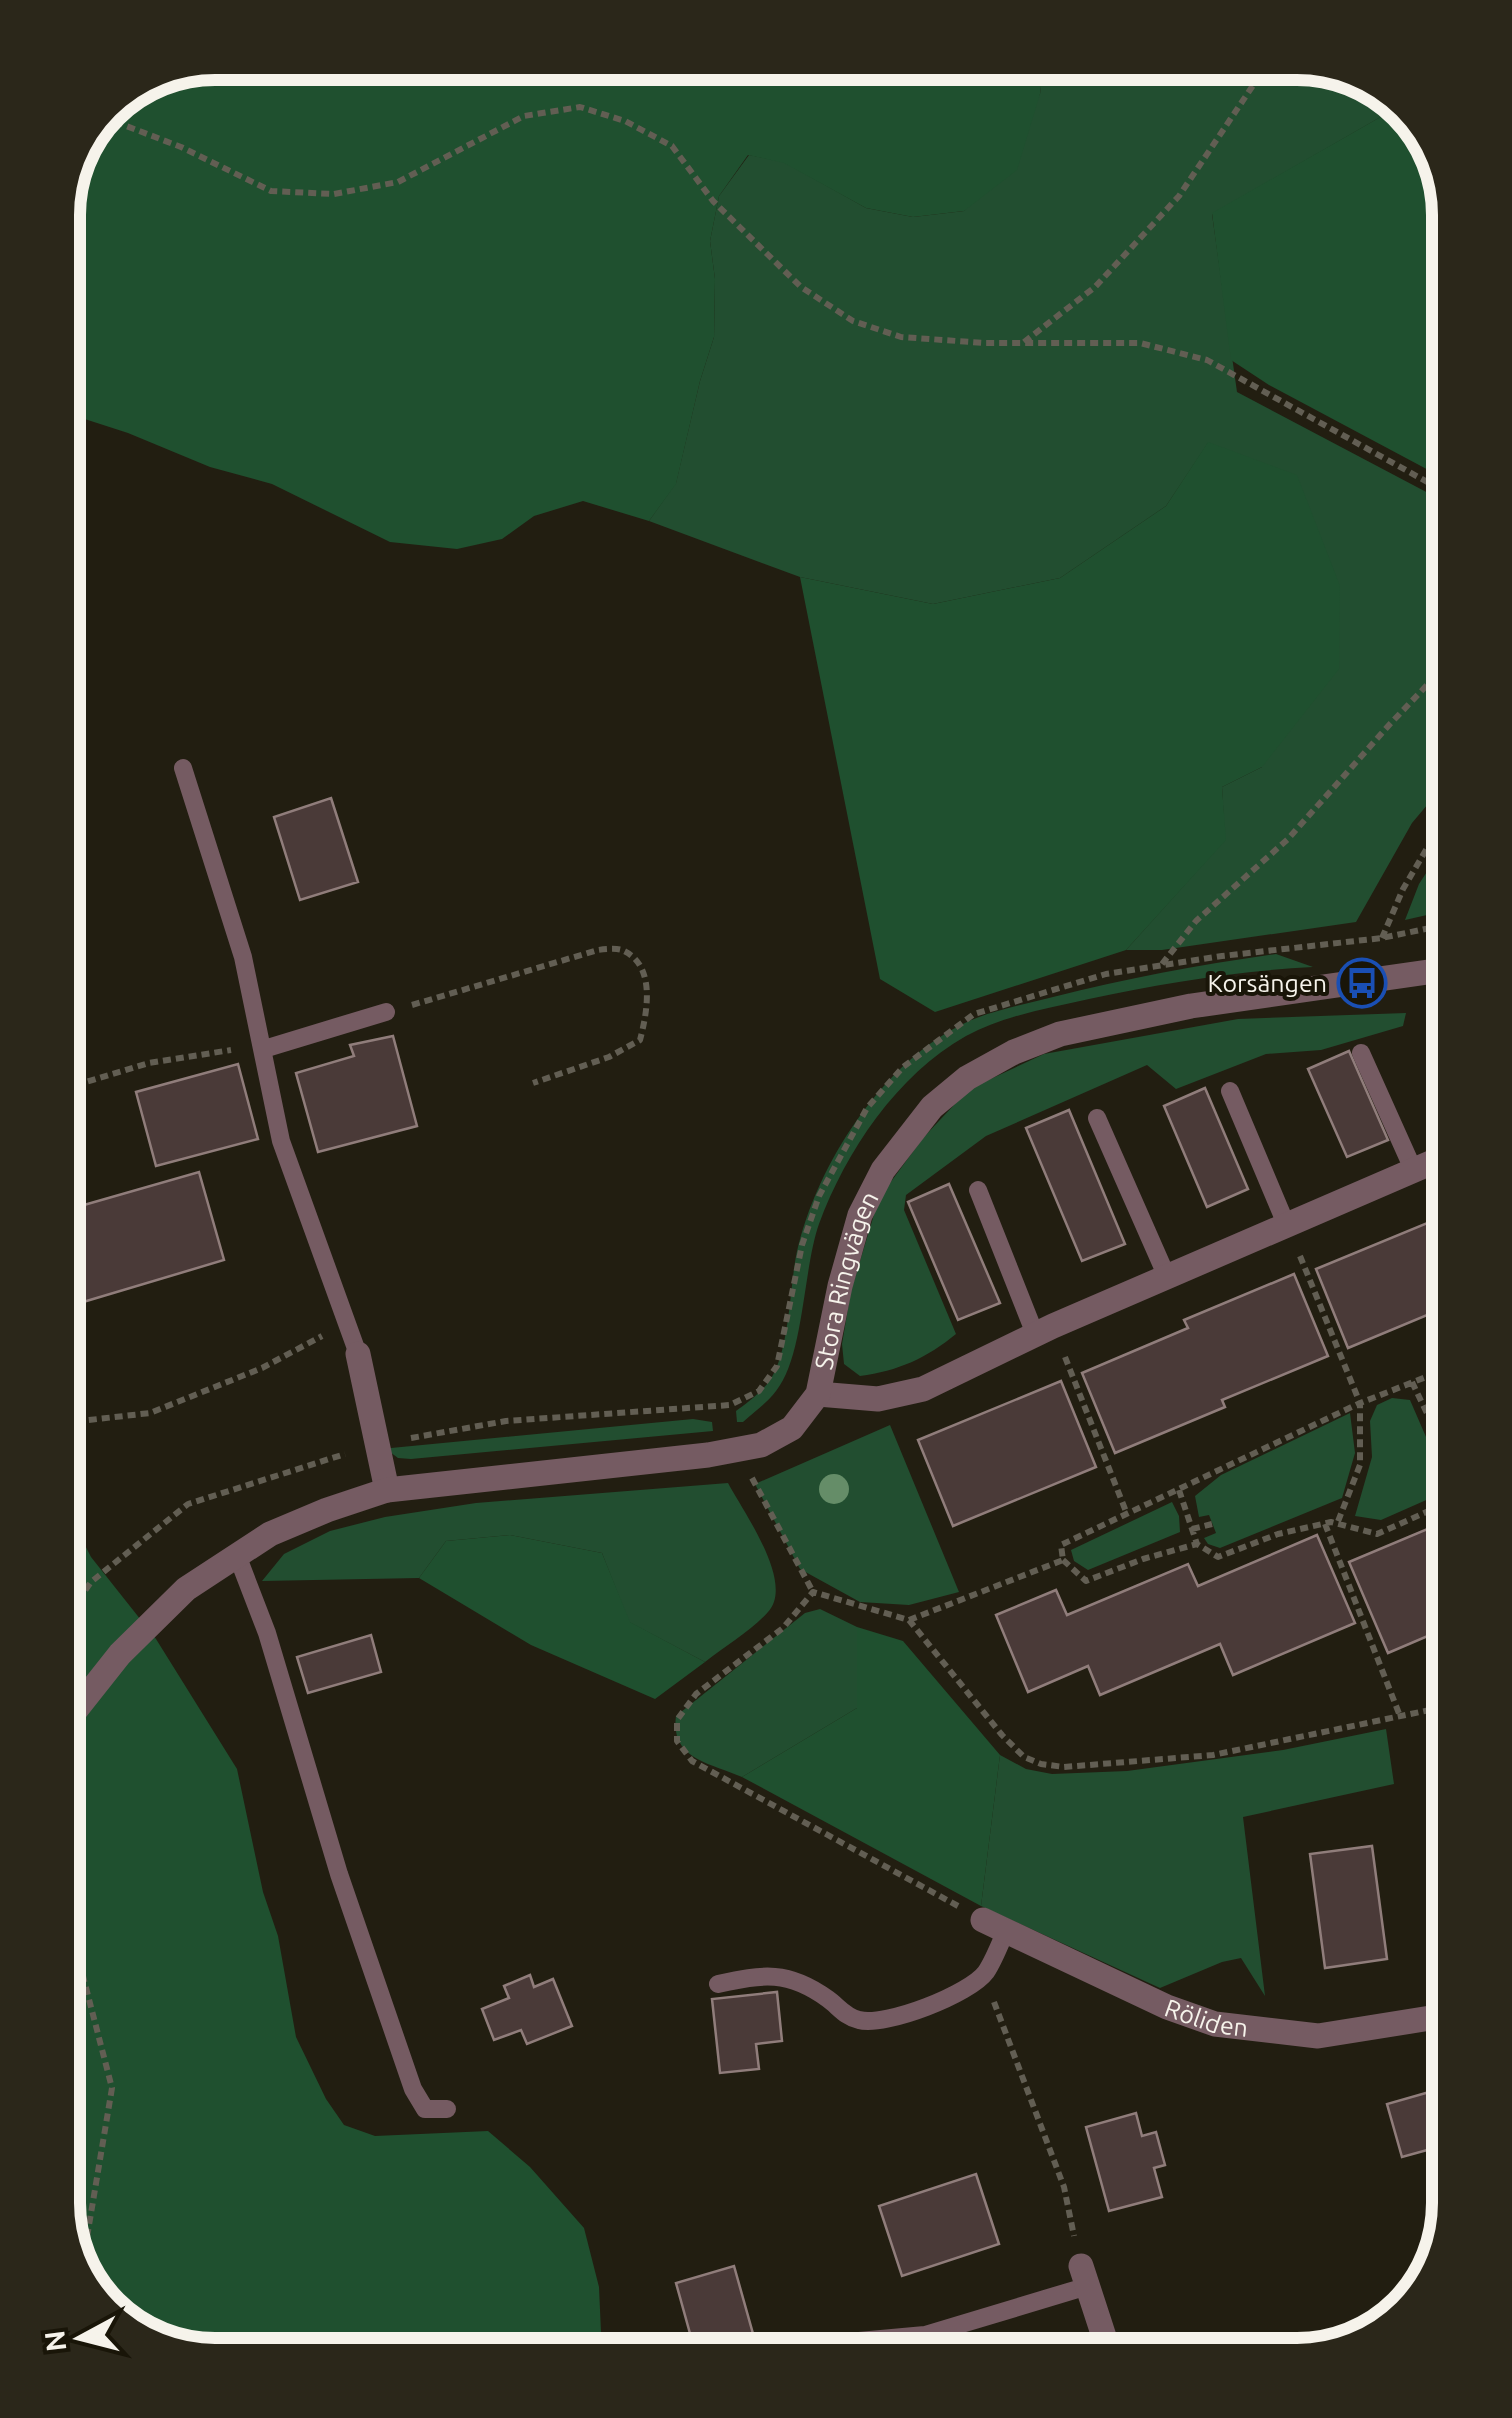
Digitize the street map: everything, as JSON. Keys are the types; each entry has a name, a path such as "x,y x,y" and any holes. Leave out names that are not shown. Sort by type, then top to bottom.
{"street":[{"name":"Stora Ringvägen","path":"80,1704 120,1654 173,1602 270,1534 387,1490 742,1448 761,1445 792,1428 818,1394 840,1286 860,1215 883,1170 932,1107 967,1078 1014,1052 1060,1034 1191,1006 1432,971"},
{"path":"818,1394 878,1399 923,1389 1044,1330 1432,1162"},
{"path":"358,1354 387,1490"},
{"name":"Röliden","path":"995,1925 1167,2007 1215,2024 1318,2036 1432,2019"},
{"path":"1084,2276 1104,2338"}],"lane":[{"path":"182,768 243,957 281,1141 358,1354"},
{"path":"264,1049 386,1012"},
{"path":"1360,1053 1414,1169"},
{"path":"1230,1090 1286,1224"},
{"path":"1097,1118 1167,1277"},
{"path":"978,1190 1044,1330"},
{"path":"237,1555 266,1633 339,1874 414,2089 424,2110 447,2109"},
{"path":"718,1984 752,1976 785,1976 828,1999 848,2016 870,2022 918,2010 984,1976 995,1925"},
{"path":"899,2338 925,2336 1084,2276"}],"path":[{"path":"1022,344 1096,287 1179,196 1257,80"},
{"path":"118,123 182,147 271,191 334,194 398,182 524,116 580,107 625,121 672,146 713,202 800,287 853,321 901,337 1022,344 1140,343 1208,360 1432,484"},
{"path":"1162,964 1196,921 1288,839 1432,681"},
{"path":"1382,938 1404,889 1432,842"},
{"path":"80,1598 92,1582 188,1504 375,1444 506,1421 730,1405 758,1391 777,1366 802,1245 819,1196 867,1108 903,1067 974,1014 1106,974 1382,938 1432,928"},
{"path":"386,1012 598,950 621,949 639,964 647,987 640,1040 609,1057 533,1083"},
{"path":"80,1084 148,1063 226,1050 264,1049"},
{"path":"1286,1224 1360,1403 1360,1465 1338,1524"},
{"path":"80,1421 150,1413 262,1368 345,1323"},
{"path":"1044,1330 1126,1514"},
{"path":"1197,1544 1144,1558 1086,1580 1064,1560 1061,1545 1360,1403 1432,1375"},
{"path":"1412,1382 1432,1424"},
{"path":"730,1405 748,1470 813,1592 909,1620 1002,1735 1024,1757 1040,1764 1064,1767 1213,1754 1432,1710"},
{"path":"1180,1490 1197,1544 1218,1557 1278,1534 1324,1524 1378,1534 1432,1510"},
{"path":"1192,1529 1212,1524"},
{"path":"1324,1524 1400,1716"},
{"path":"909,1620 1064,1560"},
{"path":"813,1592 784,1628 696,1694 676,1720 677,1741 692,1761 995,1925"},
{"path":"80,1967 112,2088 86,2240"},
{"path":"984,1976 1064,2187 1084,2276"}],"green space":[{"path":"215,80 1042,80 1017,170 964,211 913,217 866,208 784,163 748,155 719,196 710,241 715,279 714,337 676,484 649,521 583,501 534,516 502,539 457,549 390,542 272,484 210,467 80,417 80,206 94,155 108,133 126,114 163,90"},
{"path":"1042,80 1306,80 1357,94 1386,114 1212,214 1237,392 1432,495 1432,799 1412,823 1356,922 1162,950 1126,950 1225,840 1222,787 1262,767 1208,443 1166,506 1060,578 933,604 800,577 649,521 676,483 714,337 715,279 710,241 719,196 749,155 784,162 866,208 913,217 964,211 1040,94"},
{"path":"1386,114 1398,126 1418,155 1431,198 1432,472 1269,385 1231,360 1212,213"},
{"path":"1208,442 1297,475 1340,586 1339,669 1262,767 1222,787 1226,840 1126,950 935,1012 880,979 800,577 933,604 1060,578 1166,506"},
{"path":"1432,864 1432,914 1405,920 1419,884"},
{"path":"1276,954 1313,967 1173,983 1026,1013 966,1036 941,1052 896,1093 844,1169 819,1224 798,1335 785,1376 765,1403 743,1422 737,1422 736,1411 767,1384 781,1355 795,1262 816,1194 853,1126 901,1068 929,1044 993,1012 1136,978"},
{"path":"1406,1013 1403,1026 1321,1050 1266,1054 1176,1089 1147,1065 986,1136 906,1195 904,1210 956,1334 923,1357 887,1371 860,1376 844,1364 842,1344 851,1291 879,1198 923,1138 969,1089 1044,1054 1238,1019"},
{"path":"1392,1398 1410,1400 1432,1451 1432,1498 1381,1520 1355,1516 1372,1457 1370,1421 1377,1405"},
{"path":"1350,1413 1355,1453 1342,1498 1220,1548 1208,1544 1204,1538 1216,1533 1209,1515 1199,1517 1195,1496 1221,1475"},
{"path":"693,1419 712,1422 713,1431 411,1459 398,1458 390,1452 391,1448"},
{"path":"890,1425 959,1592 909,1605 860,1602 800,1569 755,1484"},
{"path":"728,1483 764,1548 775,1584 775,1599 761,1619 705,1662 629,1622 602,1553 510,1535 446,1541 419,1578 262,1581 284,1554 330,1531 385,1517 476,1503"},
{"path":"1172,1502 1179,1516 1180,1532 1088,1570 1074,1561 1071,1550"},
{"path":"80,1535 91,1557 156,1639 237,1769 263,1892 278,1936 296,2037 326,2099 344,2125 375,2136 488,2131 530,2167 584,2228 599,2287 601,2338 206,2338 155,2324 130,2307 130,2288 111,2288 103,2278 85,2238 80,2203"},
{"path":"510,1535 602,1553 630,1622 705,1662 655,1699 531,1645 419,1578 446,1541"},
{"path":"820,1609 857,1627 857,1708 742,1777 686,1751 679,1742 676,1716 805,1613"},
{"path":"857,1627 903,1641 1000,1755 981,1906 742,1777 857,1708"},
{"path":"1386,1729 1394,1784 1243,1817 1265,1996 1241,1958 1160,1988 981,1906 1000,1755 1026,1769 1052,1774 1127,1771 1283,1750"}],"building":[{"path":"331,798 358,882 300,900 274,817"},
{"path":"393,1036 417,1126 318,1152 296,1073 354,1056 350,1045"},
{"path":"1349,1051 1388,1140 1347,1157 1308,1069"},
{"path":"238,1064 258,1139 156,1166 136,1092"},
{"path":"1205,1088 1248,1189 1207,1207 1164,1106"},
{"path":"1069,1110 1125,1244 1082,1261 1026,1128"},
{"path":"199,1172 224,1260 80,1303 80,1206"},
{"path":"949,1184 1000,1303 958,1320 908,1202"},
{"path":"1432,1221 1432,1313 1348,1348 1316,1269"},
{"path":"1294,1274 1328,1356 1222,1400 1225,1407 1115,1453 1082,1373 1188,1328 1184,1320"},
{"path":"1061,1381 1096,1467 953,1526 918,1440"},
{"path":"1432,1527 1432,1634 1388,1653 1349,1562"},
{"path":"1317,1535 1355,1623 1233,1675 1220,1644 1100,1695 1088,1666 1028,1692 996,1615 1056,1590 1067,1615 1188,1564 1198,1586"},
{"path":"371,1635 381,1672 308,1693 297,1657"},
{"path":"1372,1846 1387,1959 1325,1968 1310,1854"},
{"path":"530,1975 534,1987 553,1979 572,2026 527,2044 521,2030 494,2040 482,2009 509,1998 504,1986"},
{"path":"777,1992 782,2041 756,2044 759,2069 720,2073 712,1999"},
{"path":"1432,2091 1432,2149 1402,2157 1387,2104"},
{"path":"1136,2113 1142,2136 1156,2132 1165,2165 1154,2168 1162,2197 1109,2211 1086,2127"},
{"path":"976,2174 999,2244 902,2276 879,2206"},
{"path":"734,2266 754,2338 691,2338 676,2283"}],"place":[{"name":"Korsängen","path":"1362,983"}]}
